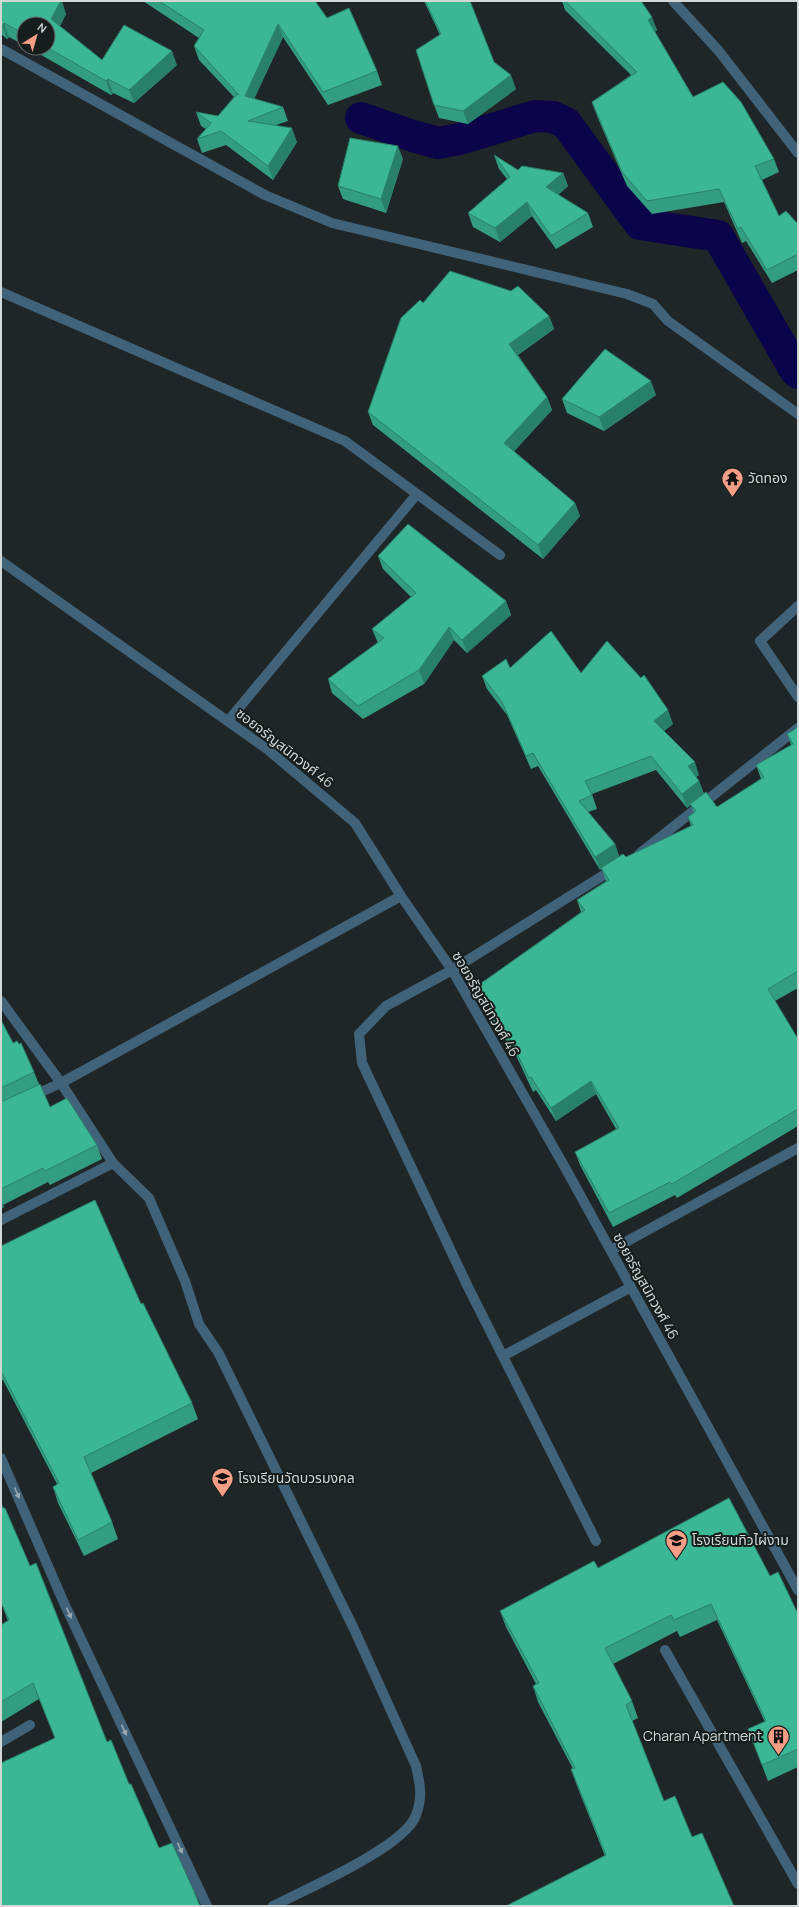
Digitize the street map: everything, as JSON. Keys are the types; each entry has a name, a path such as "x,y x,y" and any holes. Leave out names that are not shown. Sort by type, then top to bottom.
{"street":[{"path":"673,1 718,50 798,153"},
{"path":"1,49 265,195 296,209 332,223 627,294 653,304 668,321 798,414"},
{"path":"1,292 345,441 500,554"},
{"path":"228,721 417,494"},
{"name":"ซอยจรัญสนิทวงศ์ 46","path":"1,561 267,749 355,823 401,896 452,970 611,1250 798,1590"},
{"path":"798,606 760,642 798,697"},
{"path":"596,1541 502,1356 362,1063 359,1034 386,1006 452,970 643,851 798,728"},
{"path":"21,1102 62,1083 401,896"},
{"path":"1,1001 62,1083 113,1163 148,1198 184,1281 199,1324 218,1352 354,1629 416,1766 422,1788 416,1815 406,1831 373,1854 273,1906"},
{"path":"611,1250 798,1148"},
{"path":"1,1220 113,1163"},
{"path":"502,1356 631,1287"},
{"path":"1,1458 64,1604 207,1906"},
{"path":"666,1650 798,1884"},
{"path":"1,1742 30,1725"}],"building":[{"path":"1,1 61,1 53,16 16,16 16,30 4,23 2,26"},
{"path":"159,1 315,1 327,18 349,8 377,71 323,92 278,24 245,96 283,107 248,121 292,128 268,166 221,131 197,139 211,123 196,112 218,116 237,94 239,95 194,46 204,30"},
{"path":"425,1 470,1 494,62 511,75 463,111 434,105 416,50 441,34"},
{"path":"565,1 641,1 652,17 648,20 693,97 723,82 741,102 774,159 755,166 779,216 786,211 798,224 798,254 767,270 741,227 738,229 719,189 647,201 622,172 592,102 637,72"},
{"path":"56,23 102,60 124,25 172,51 129,90 108,79 106,81 56,53"},
{"path":"350,138 398,146 381,199 338,186"},
{"path":"494,155 518,170 522,166 563,173 546,187 588,213 551,236 527,202 495,228 468,213 510,177"},
{"path":"450,271 511,291 518,286 549,316 509,344 547,397 504,443 575,503 538,545 368,412 401,318 420,300 423,303"},
{"path":"605,349 651,381 599,417 562,399"},
{"path":"408,524 506,601 462,640 449,627 419,670 358,706 328,679 384,638 372,629 416,593 378,556"},
{"path":"551,631 581,673 607,641 641,678 644,675 668,710 654,721 695,762 688,766 699,781 682,794 651,756 585,781 592,795 579,801 615,844 595,857 533,753 526,756 502,702 482,676 506,659 510,668"},
{"path":"798,727 798,971 768,989 798,1039 798,1109 672,1184 670,1182 609,1213 575,1152 619,1128 591,1081 551,1108 531,1077 529,1078 509,1037 473,989 585,910 577,900 609,880 601,868 623,854 626,857 693,825 688,817 696,811 690,804 706,792 717,807 764,777 756,765 793,744 787,734"},
{"path":"1,1020 13,1043 17,1041 19,1044 21,1043 34,1072 1,1088"},
{"path":"40,1084 50,1107 67,1098 97,1145 45,1171 43,1168 1,1189 1,1102"},
{"path":"95,1200 141,1304 143,1303 192,1403 84,1457 112,1522 78,1540 53,1487 59,1483 1,1371 1,1246"},
{"path":"729,1498 770,1576 778,1572 798,1614 798,1749 762,1765 748,1729 766,1721 711,1604 674,1620 671,1615 605,1648 632,1701 626,1705 664,1801 675,1796 692,1837 702,1833 734,1906 506,1906 606,1855 571,1769 575,1768 533,1686 539,1683 500,1611 594,1561 598,1568"},
{"path":"1,1503 3,1508 5,1508 30,1566 36,1563 107,1742 111,1740 129,1784 131,1784 159,1848 172,1843 200,1906 1,1906 1,1763 55,1738 33,1683 1,1702 1,1625 9,1620 1,1602"}],"waterway":[{"path":"361,118 438,143 460,139 535,116 553,117 566,123 640,224 718,236 798,373"}],"place":[{"name":"วัดทอง","path":"733,498"},
{"name":"โรงเรียนวัดบวรมงคล","path":"223,1498"},
{"name":"โรงเรียนทิวไผ่งาม","path":"676,1560"},
{"name":"Charan Apartment","path":"778,1756"}]}
